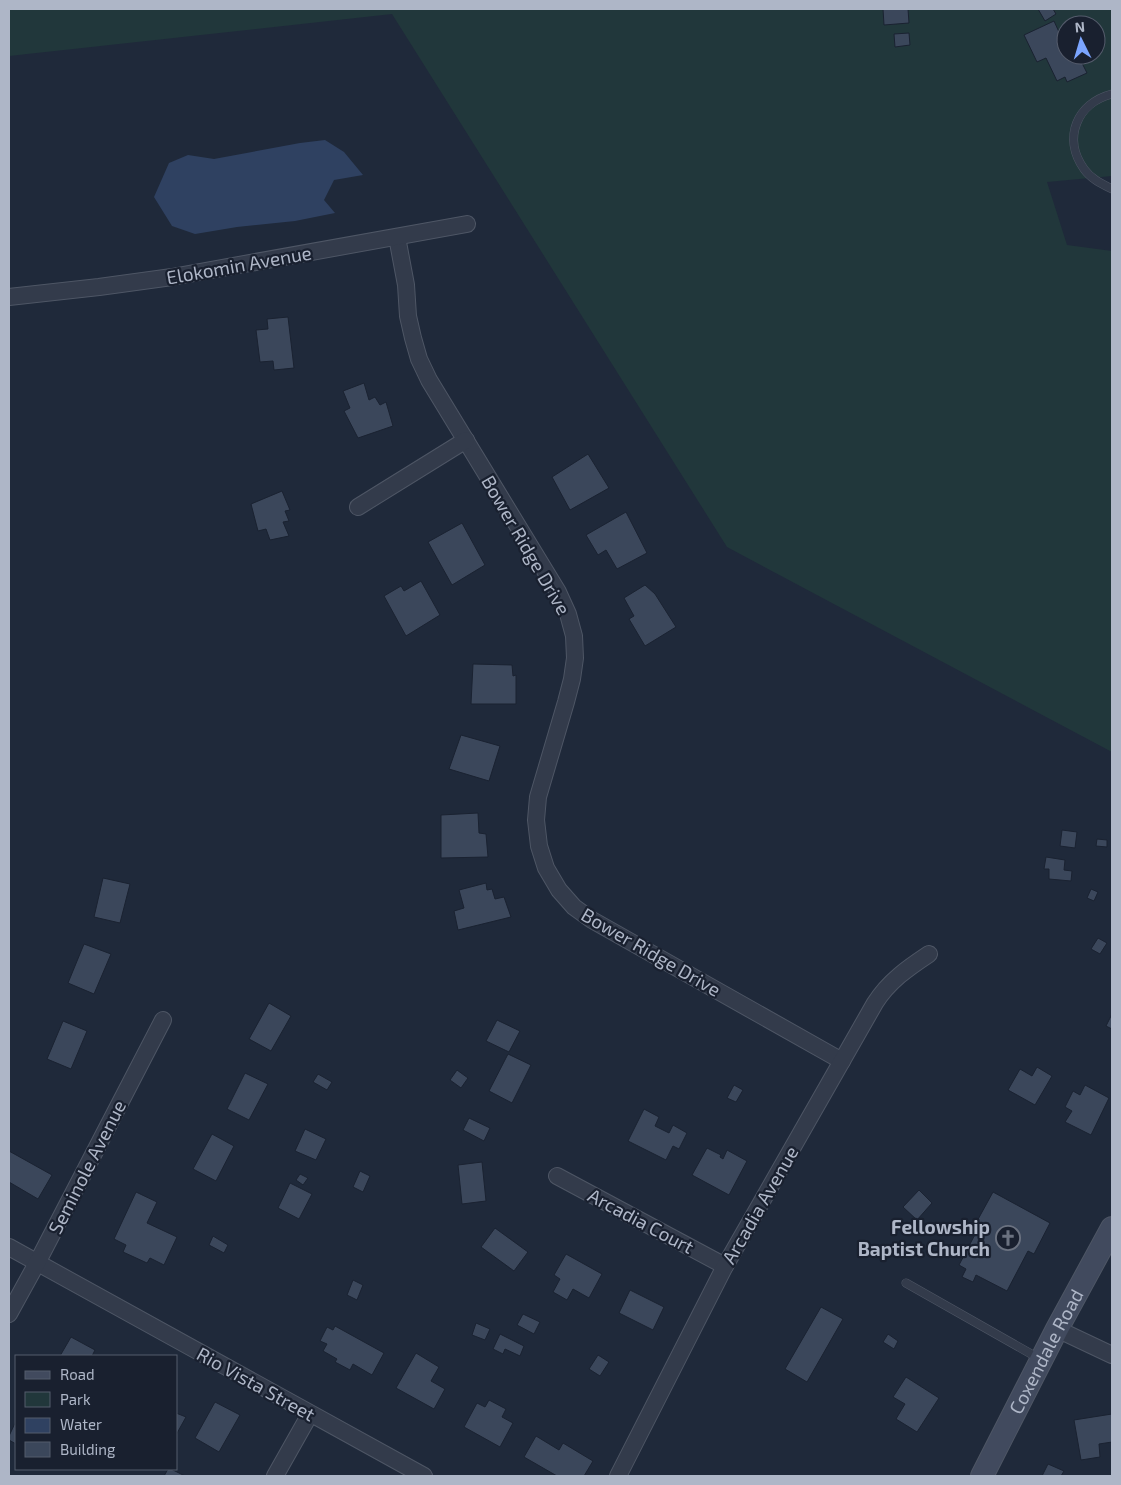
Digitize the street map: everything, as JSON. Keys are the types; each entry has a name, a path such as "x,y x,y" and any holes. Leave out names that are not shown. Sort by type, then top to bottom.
{"street":[{"name":"Elokomin Avenue","path":"9,297 172,277 467,224"},
{"name":"Bower Ridge Drive","path":"397,237 406,284 408,316 419,360 429,380 558,592 568,614 574,636 575,658 572,679 538,797 536,820 539,846 546,868 559,890 574,907 592,920 842,1061"},
{"path":"358,507 466,440"},
{"name":"Arcadia Avenue","path":"618,1476 725,1266 882,991 894,979 929,954"},
{"name":"Seminole Avenue","path":"9,1314 163,1020"},
{"name":"Arcadia Court","path":"557,1176 725,1266"},
{"name":"Coxendale Road","path":"982,1476 1057,1329 1112,1228"},
{"name":"Rio Vista Street","path":"9,1247 424,1476"},
{"path":"1057,1329 1112,1355"},
{"path":"275,1476 310,1414"}],"lane":[{"path":"1112,94 1093,103 1081,114 1075,124 1072,139 1076,155 1084,170 1097,182 1112,189"},
{"path":"906,1283 1042,1360"}],"green space":[{"path":"9,9 1112,9 1112,176 1047,182 1067,245 1112,251 1112,752 727,547 392,14 9,56"}],"water":[{"path":"325,140 344,152 363,175 334,180 324,200 335,213 295,221 237,227 195,234 172,226 154,197 169,163 188,155 214,159"}],"building":[{"path":"883,9 908,9 909,23 884,25"},
{"path":"1038,9 1053,9 1056,14 1045,21"},
{"path":"1054,21 1056,25 1056,65 1083,65 1087,73 1067,82 1065,77 1057,81 1046,58 1037,62 1024,35"},
{"path":"909,33 910,45 895,47 894,34"},
{"path":"288,317 294,368 274,370 273,361 260,362 256,330 268,329 267,319"},
{"path":"364,383 369,400 375,397 380,405 386,402 393,426 358,438 344,411 350,408 343,391"},
{"path":"588,454 609,488 570,510 552,477"},
{"path":"282,491 290,510 285,511 289,521 283,522 289,536 270,540 266,529 258,531 251,504"},
{"path":"626,512 647,553 617,569 606,550 598,555 586,535"},
{"path":"462,523 485,565 452,585 428,542"},
{"path":"421,581 440,615 406,636 384,596 401,586 404,591"},
{"path":"645,585 655,594 676,627 645,646 629,619 634,616 624,598"},
{"path":"473,664 512,665 513,676 516,675 516,704 471,704"},
{"path":"461,735 500,746 489,781 449,769"},
{"path":"478,813 479,833 486,834 488,857 441,858 441,815"},
{"path":"1062,830 1077,832 1075,848 1060,846"},
{"path":"1097,839 1107,840 1107,847 1096,846"},
{"path":"1046,857 1065,860 1064,870 1072,871 1071,881 1049,879 1049,869 1044,869"},
{"path":"103,878 130,884 120,923 94,917"},
{"path":"486,883 487,890 492,889 495,899 504,897 511,917 458,930 454,911 464,908 459,890"},
{"path":"1091,889 1098,892 1094,901 1087,898"},
{"path":"1098,938 1107,943 1100,954 1091,949"},
{"path":"84,944 111,954 94,994 68,983"},
{"path":"269,1003 291,1016 271,1051 249,1039"},
{"path":"1112,1014 1112,1029 1106,1026"},
{"path":"497,1020 520,1031 509,1052 486,1041"},
{"path":"63,1021 87,1031 71,1069 47,1059"},
{"path":"508,1054 531,1065 512,1103 489,1091"},
{"path":"1037,1067 1052,1076 1035,1105 1008,1090 1020,1069 1032,1076"},
{"path":"457,1070 468,1078 461,1088 450,1080"},
{"path":"245,1073 268,1084 249,1120 227,1109"},
{"path":"318,1074 332,1082 327,1090 313,1082"},
{"path":"734,1085 743,1090 736,1102 727,1098"},
{"path":"1085,1085 1109,1098 1091,1135 1065,1122 1072,1111 1065,1107 1073,1091 1080,1095"},
{"path":"644,1109 659,1117 655,1126 669,1133 673,1125 687,1133 679,1149 673,1146 666,1160 628,1141"},
{"path":"469,1118 490,1128 484,1141 463,1130"},
{"path":"305,1129 326,1139 316,1160 295,1151"},
{"path":"212,1134 234,1146 216,1181 193,1169"},
{"path":"707,1148 721,1155 720,1157 723,1159 727,1150 747,1161 729,1195 692,1175"},
{"path":"9,1151 52,1175 38,1199 9,1182"},
{"path":"482,1162 486,1201 462,1204 458,1165"},
{"path":"360,1171 370,1176 363,1192 353,1187"},
{"path":"300,1174 308,1178 303,1185 296,1180"},
{"path":"290,1183 312,1194 299,1219 278,1208"},
{"path":"919,1190 932,1203 917,1220 903,1207"},
{"path":"136,1192 157,1202 147,1223 177,1237 164,1265 150,1258 147,1263 123,1252 126,1245 114,1239"},
{"name":"Fellowship Baptist Church","path":"993,1192 1050,1223 1034,1254 1028,1251 1007,1291 976,1275 973,1282 962,1277 966,1269 959,1265 980,1225 976,1223"},
{"path":"495,1228 528,1252 514,1271 481,1247"},
{"path":"213,1236 228,1245 224,1253 209,1245"},
{"path":"566,1254 602,1274 589,1298 573,1289 567,1300 553,1292 560,1279 554,1275"},
{"path":"353,1280 363,1285 357,1300 347,1295"},
{"path":"630,1290 664,1307 653,1330 619,1313"},
{"path":"821,1307 843,1319 807,1382 785,1369"},
{"path":"523,1314 540,1322 534,1334 517,1325"},
{"path":"476,1323 490,1329 485,1340 472,1335"},
{"path":"335,1326 384,1353 372,1375 353,1364 350,1370 335,1362 337,1359 323,1351 327,1344 320,1341 327,1327 333,1330"},
{"path":"500,1334 524,1346 520,1356 505,1349 503,1354 493,1349"},
{"path":"888,1334 898,1341 894,1349 883,1342"},
{"path":"71,1337 95,1350 92,1355 61,1355"},
{"path":"416,1353 439,1367 431,1381 445,1389 434,1409 396,1388"},
{"path":"598,1355 609,1362 600,1376 589,1369"},
{"path":"906,1377 939,1398 917,1432 896,1419 905,1404 893,1397"},
{"path":"489,1400 506,1409 502,1417 513,1423 500,1447 464,1427 477,1403 485,1407"},
{"path":"215,1402 240,1415 219,1452 195,1438"},
{"path":"178,1414 186,1417 178,1431"},
{"path":"1112,1414 1112,1442 1099,1444 1100,1457 1081,1460 1074,1420"},
{"path":"15,1423 15,1443 9,1440"},
{"path":"536,1436 559,1450 563,1443 593,1461 584,1476 557,1476 524,1457"},
{"path":"1048,1464 1064,1471 1061,1476 1042,1476"},
{"path":"167,1470 173,1470 185,1476 164,1476"}],"place":[{"name":"Fellowship Baptist Church","path":"1008,1238"}]}
